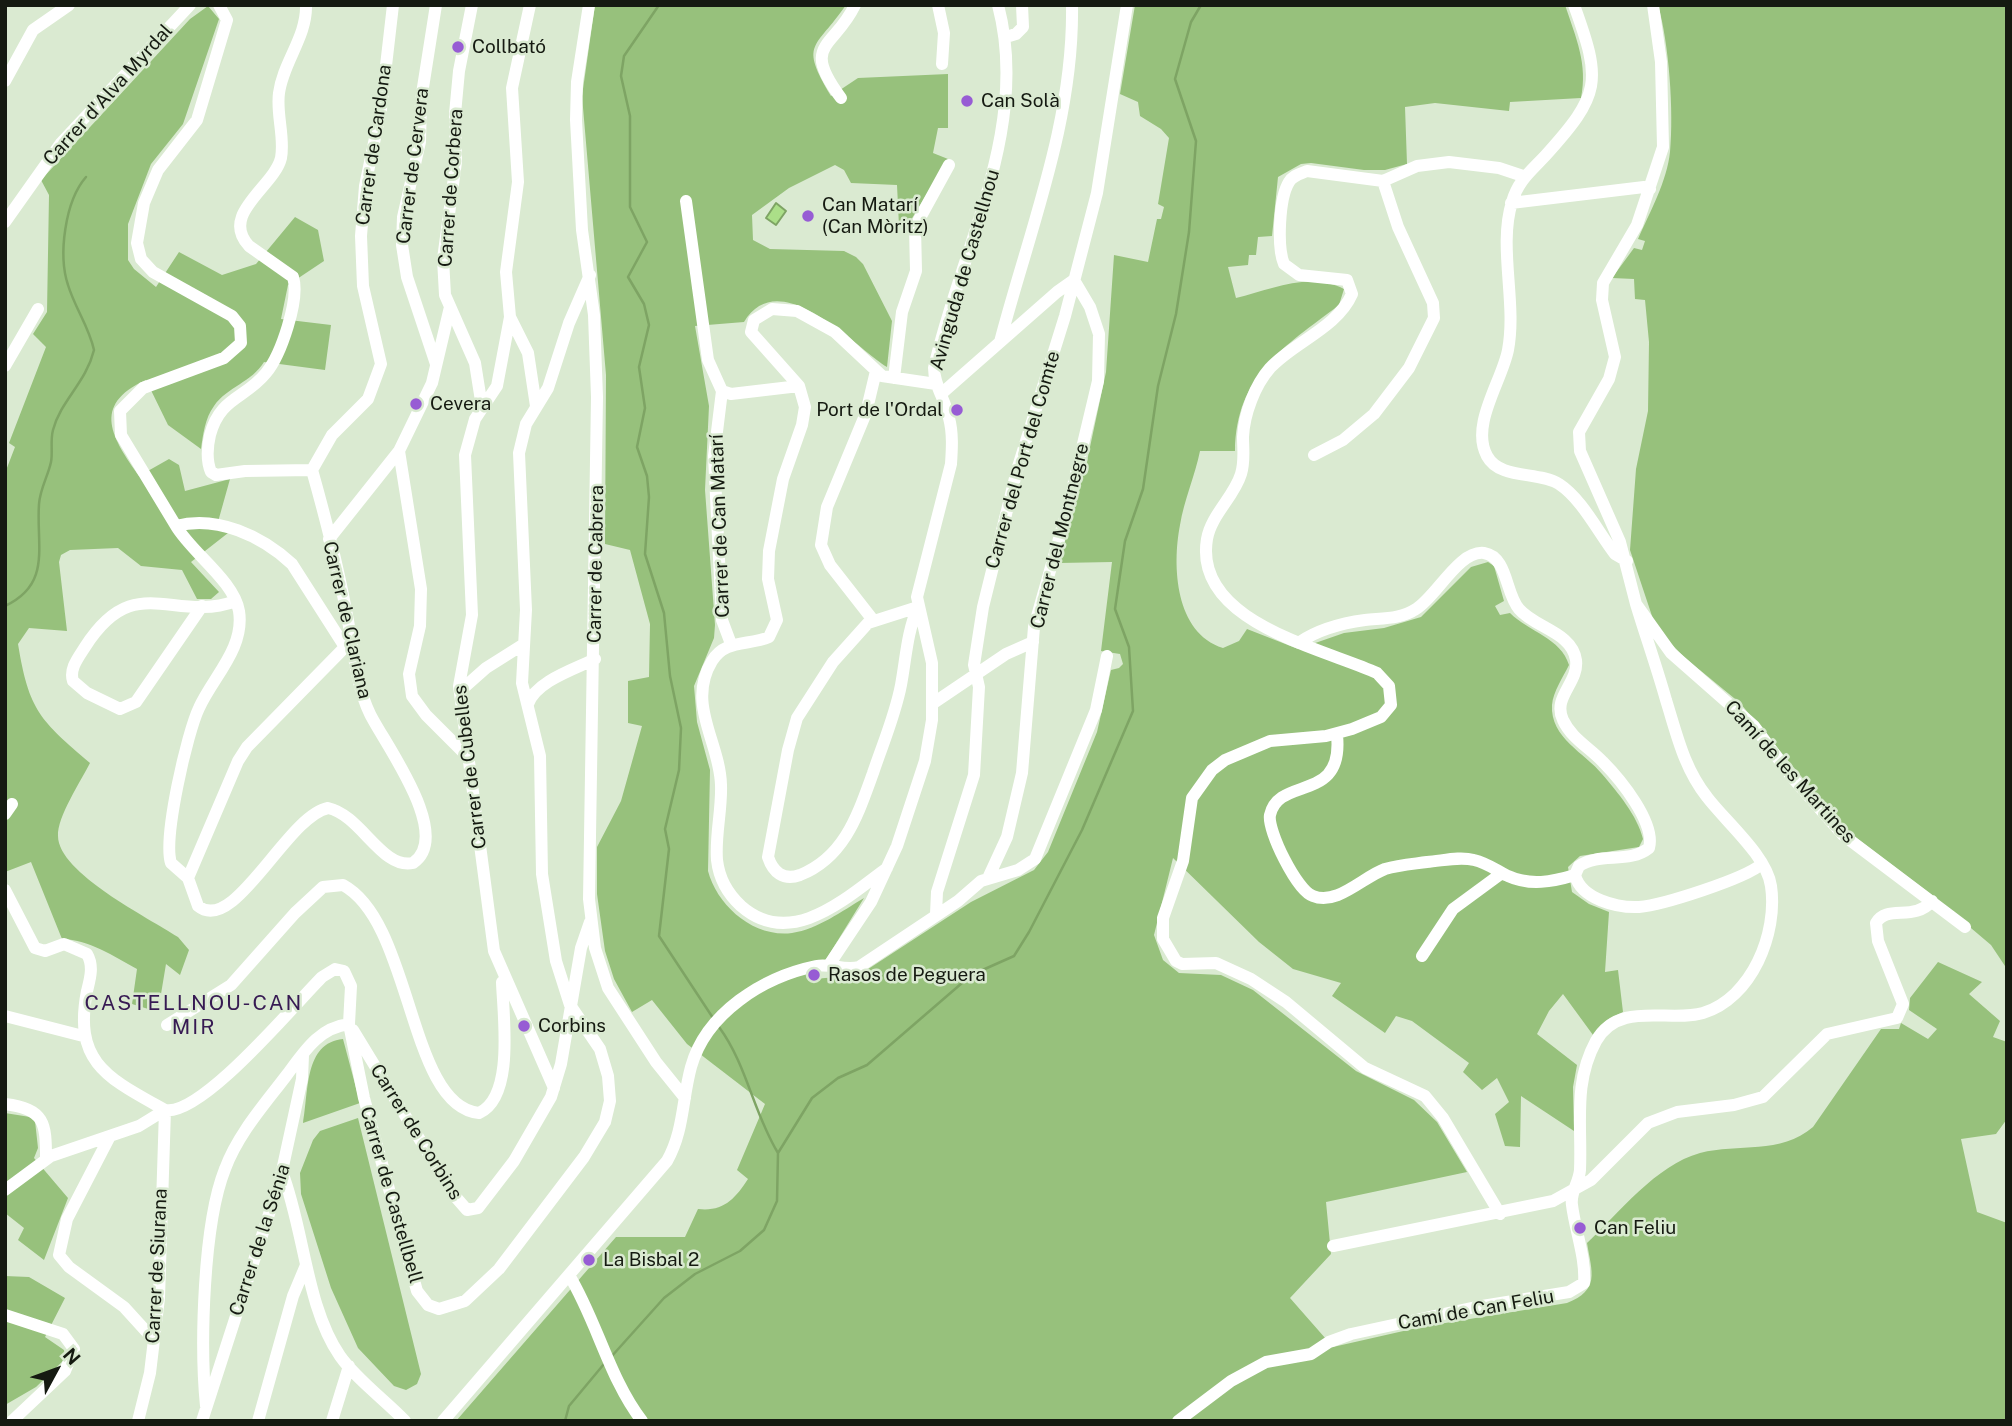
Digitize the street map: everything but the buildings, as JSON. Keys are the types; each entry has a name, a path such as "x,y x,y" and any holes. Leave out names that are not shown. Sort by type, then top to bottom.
{"street":[{"path":"5,81 33,30 69,5"},
{"name":"Carrer d'Alva Myrdal","path":"5,222 61,143 190,5"},
{"path":"176,526 205,522 228,527 251,536 282,555 292,564 348,644 247,747 238,761 188,878 171,863 169,836 198,709 234,644 239,621 236,601 225,584 186,543 121,435 118,419 123,405 143,388 224,358 241,343 240,326 232,316 153,272 141,259 137,243 144,203 158,170 197,120 227,20 219,5"},
{"path":"306,5 304,23 279,95 281,157 274,174 246,207 241,223 244,240 293,277 294,303 275,358 265,374 232,398 217,415 207,457 211,472 216,475 245,471 312,470"},
{"name":"Carrer de Cardona","path":"312,470 332,435 368,399 381,364 363,286 361,236 365,186 381,108 393,5"},
{"name":"Carrer de Cervera","path":"436,5 421,100 420,142 403,217 402,245 407,277 436,364"},
{"name":"Carrer de Corbera","path":"472,5 459,71 455,114 456,162 445,231 445,295 475,363 482,407"},
{"path":"530,5 512,88 518,173 506,272 510,317 528,353 536,407"},
{"name":"Carrer de Cabrera","path":"589,5 577,82 576,120 582,230 590,275 597,397 588,873 595,948 608,988 656,1062 685,1098"},
{"path":"841,98 824,72 821,57 830,39 855,5"},
{"path":"938,5 944,33 942,64"},
{"name":"Avinguda de Castellnou","path":"829,965 871,902 887,867 925,761 932,704 932,663 918,607 920,576 951,464 949,417 934,368 1001,140 1006,37 998,5"},
{"path":"1006,37 1016,34 1023,27 1022,5"},
{"path":"1000,343 1049,174 1071,51 1072,5"},
{"name":"Carrer del Port del Comte","path":"936,915 937,892 973,785 979,687 975,652 990,578 1017,470 1074,281 1097,193 1127,5"},
{"path":"1574,5 1592,58 1594,76 1591,91 1583,108 1554,145 1523,176 1511,203 1508,225 1511,332 1506,359 1485,419 1483,436 1485,453 1500,469 1550,480 1562,486 1615,554 1627,561"},
{"name":"Camí de les Martines","path":"1653,5 1661,62 1663,147 1633,235 1603,283 1602,300 1615,358 1609,379 1582,424 1578,442 1627,561 1636,604 1671,653 1754,726 1791,776 1843,835 1965,927"},
{"path":"1500,1214 1443,1118 1425,1096 1365,1068 1286,1002 1251,979 1216,963 1182,964 1171,956 1165,944 1163,918 1183,861 1192,798 1207,775 1225,760 1270,741 1337,735 1385,714 1391,705 1389,687 1377,673 1263,628 1238,613 1229,603 1212,571 1206,551 1208,536 1242,471 1244,428 1257,388 1271,367 1340,313 1352,293 1347,280 1299,275 1284,264 1280,239 1287,184 1297,174 1307,172 1383,181 1429,163 1472,163 1523,176"},
{"path":"894,378 902,312 916,271 915,227 950,165"},
{"path":"1314,455 1343,440 1374,414 1409,368 1434,318 1433,303 1398,226 1383,181"},
{"path":"1511,203 1644,187 1650,189"},
{"path":"686,201 708,360 722,391 731,394 799,386"},
{"path":"570,1005 556,961 545,896 540,756 522,683 526,610 518,464 523,435 548,388 569,323 590,275"},
{"path":"887,867 826,911 790,924 759,918 727,891 717,859 722,784 702,700 703,686 713,659 731,644 760,641 769,637 776,628 777,613 767,565 782,479 802,425 804,407 799,386 751,332 754,320 765,312 797,311 817,320 849,344 882,376 939,389 1000,343 1057,292 1074,281"},
{"name":"Carrer del Montnegre","path":"989,876 1007,837 1022,773 1033,642 1098,381 1099,334 1090,307 1074,281"},
{"path":"329,539 399,451 425,401 450,307"},
{"path":"5,366 38,309"},
{"name":"Carrer de Cubelles","path":"510,317 497,386 470,430 465,455 472,615 465,659 460,669 460,691 488,920 502,975 529,1026 554,1088"},
{"path":"873,621 830,565 821,545 827,507 866,413 876,371"},
{"name":"Carrer de Can Matarí","path":"722,391 714,456 722,620 731,644"},
{"path":"399,451 419,560 421,590 420,626 409,674 412,696 426,715 468,757"},
{"name":"Carrer de Clariana","path":"188,878 198,906 212,913 220,911 238,899 306,819 328,808 347,815 393,860 406,864 419,859 425,844 420,805 367,708 348,644 329,539 312,470"},
{"path":"1300,642 1343,624 1410,613 1428,600 1466,558 1478,553 1493,557 1502,569 1515,604 1534,623 1559,636 1571,648 1576,673 1561,701 1563,721 1619,781 1649,829 1650,842 1644,852 1584,862 1575,875 1538,883 1502,873 1482,862 1457,858 1383,870 1328,898 1314,897 1302,890 1273,837 1270,813 1283,797 1312,786 1331,771 1338,754 1337,735"},
{"path":"202,606 136,702 120,709 87,692 73,681 72,669 79,657 107,617 116,611 150,604 223,606 236,601"},
{"name":"Camí de Can Feliu","path":"1178,1421 1243,1373 1266,1362 1311,1353 1329,1342 1430,1316 1545,1297 1580,1288 1584,1278 1571,1193 1580,1174 1581,1076 1598,1037 1617,1022 1629,1017 1702,1013 1733,993 1759,961 1767,936 1772,887 1762,864 1707,797 1689,769 1636,604"},
{"path":"918,607 909,627 901,686 890,731 855,821 843,842 818,865 791,877 782,876 775,872 768,857 793,731 833,662 873,621 918,607"},
{"path":"932,704 1006,654 1033,642"},
{"path":"460,691 486,668 524,644"},
{"path":"443,1421 667,1161 682,1127 685,1098 695,1055 723,1014 758,989 815,966 829,965 846,969 859,967 989,876 1018,870 1040,853 1096,710 1107,656"},
{"path":"528,704 535,694 551,682 594,659"},
{"path":"1575,875 1580,886 1601,900 1621,906 1642,907 1734,878 1762,864"},
{"path":"1422,956 1454,909 1502,873"},
{"path":"167,1025 231,985 295,913 323,887 343,885 366,904 385,934 428,1062 456,1101 465,1109 479,1113 491,1105 502,1081 502,975"},
{"path":"5,890 35,948 45,951 64,944 72,946 90,960 83,1036 92,1058 107,1074 164,1110 139,1126 46,1159 5,1189"},
{"path":"1334,1246 1535,1207 1571,1193 1604,1169 1648,1123 1677,1112 1734,1105 1763,1097 1827,1034 1896,1018 1903,1004 1878,941 1876,923 1888,913 1919,912 1932,901"},
{"name":"Carrer de Corbins","path":"349,1024 453,1194 467,1210 478,1208 489,1197 539,1122 554,1088 581,948 592,918"},
{"name":"Carrer de Castellbell","path":"164,1110 173,1112 200,1100 322,977 335,969 344,971 350,980 349,1024 363,1098 411,1275 423,1301 439,1309 466,1301 499,1269 557,1195 605,1122 610,1101 605,1064 600,1049 570,1005"},
{"path":"5,1016 83,1036"},
{"path":"206,1406 203,1350 212,1230 219,1186 234,1149 246,1129 303,1055 325,1030 349,1024"},
{"name":"Carrer de la Sénia","path":"202,1421 282,1172 302,1079 303,1055"},
{"path":"5,1104 27,1108 41,1119 46,1136 46,1159"},
{"name":"Carrer de Siurana","path":"138,1421 146,1396 161,1272 164,1110"},
{"path":"110,1136 67,1219 59,1255 69,1268 124,1307 154,1340"},
{"path":"282,1172 293,1205 306,1264 327,1329 338,1353 405,1421"},
{"path":"258,1421 293,1296 306,1264"},
{"path":"569,1275 585,1301 627,1398 642,1421"},
{"path":"5,1315 63,1334 74,1349 65,1371 15,1417 5,1415"},
{"path":"332,1421 349,1366"}],"shaded area":[{"path":"595,5 846,5 815,47 815,65 831,96 858,78 948,74 948,128 938,128 933,153 948,159 911,220 899,226 897,185 851,183 844,170 835,165 789,188 752,215 753,240 770,249 844,251 863,264 892,321 887,367 816,314 796,305 776,301 759,306 744,322 695,326 709,406 705,490 715,625 714,638 694,686 697,722 710,770 708,871 719,896 739,917 751,925 778,933 811,928 864,898 814,979 859,975 971,902 1034,870 1048,852 1097,732 1111,670 1123,664 1120,654 1101,651 1112,562 1059,563 1087,461 1106,372 1114,255 1148,262 1157,219 1161,219 1164,207 1158,204 1169,138 1161,129 1140,116 1138,102 1120,94 1135,5 1565,5 1582,62 1581,98 1510,102 1509,111 1435,103 1405,107 1407,164 1385,170 1364,170 1301,164 1278,177 1272,236 1258,237 1256,255 1249,255 1248,265 1228,267 1236,298 1303,282 1331,284 1344,289 1339,305 1282,350 1254,382 1244,402 1235,451 1200,451 1182,516 1177,578 1186,613 1195,628 1207,640 1223,648 1239,641 1247,629 1298,649 1344,633 1384,628 1421,617 1471,567 1488,562 1494,566 1504,601 1495,606 1500,615 1510,613 1552,642 1565,656 1569,665 1556,690 1552,705 1557,727 1562,736 1595,766 1620,797 1632,813 1643,839 1639,847 1580,856 1568,867 1572,892 1589,904 1609,912 1605,972 1618,970 1623,1012 1607,1020 1593,1035 1563,994 1549,1011 1537,1034 1577,1065 1573,1087 1574,1131 1521,1096 1520,1147 1505,1146 1495,1114 1509,1102 1497,1078 1482,1090 1463,1072 1469,1063 1412,1021 1396,1016 1385,1033 1332,996 1341,983 1293,969 1259,942 1173,858 1154,935 1163,960 1179,973 1221,975 1253,990 1356,1071 1414,1100 1437,1122 1467,1172 1326,1202 1331,1254 1290,1298 1333,1347 1421,1327 1567,1303 1578,1298 1585,1292 1591,1279 1587,1243 1653,1179 1684,1159 1700,1153 1773,1145 1800,1136 1813,1127 1881,1029 1899,1029 1901,1023 1928,1039 1937,1029 1909,1010 1910,998 1938,962 1982,982 1969,994 2000,1021 1993,1037 2007,1042 2007,1119 1996,1134 1961,1139 1977,1212 2007,1223 2007,1421 456,1421 616,1237 685,1237 698,1209 721,1206 738,1193 748,1179 737,1170 765,1104 687,1044 652,1000 632,1012 614,979 605,951 597,894 597,847 621,801 642,726 628,723 628,681 649,677 650,624 630,550 605,544 606,375 582,96"},
{"path":"1658,5 2007,5 2007,969 1991,945 1932,895 1846,830 1740,703 1684,657 1656,628 1630,550 1636,469 1648,411 1649,342 1645,300 1635,299 1634,279 1612,278 1634,248 1642,250 1645,241 1638,239 1657,196 1670,152 1670,78"},
{"path":"208,6 219,19 183,124 151,164 128,224 128,260 134,269 156,287 179,252 222,275 256,264 295,217 318,230 324,261 288,285 281,319 331,325 325,370 264,362 253,375 219,399 206,421 201,449 168,425 146,380 129,390 118,400 112,412 112,424 121,449 139,476 169,459 179,465 185,491 230,479 216,529 228,533 191,562 219,592 211,599 197,599 182,570 141,566 118,548 70,550 61,555 59,562 67,631 29,628 18,644 27,685 39,712 59,736 90,763 61,819 58,836 62,850 88,879 178,937 189,950 180,975 166,964 158,1012 132,1004 137,969 92,946 62,939 31,862 5,872 5,473 15,447 9,443 46,347 33,334 47,312 49,195 41,180 190,19"},
{"path":"776,203 786,211 776,225 766,218"},
{"path":"343,1039 360,1103 303,1123 308,1083 315,1059 321,1049 330,1042"},
{"path":"5,1113 30,1117 35,1121 38,1148 34,1158 68,1198 44,1260 18,1240 24,1228 5,1213"},
{"path":"358,1118 421,1374 417,1384 406,1390 394,1386 358,1348 331,1288 301,1194 300,1173 313,1140 320,1131"},
{"path":"5,1276 29,1277 65,1298 45,1337 64,1350 65,1359 36,1387 5,1405"}],"waterway":[{"path":"659,5 624,56 621,76 630,116 630,207 647,242 628,277 644,304 649,325 639,367 645,408 637,447 647,476 649,497 645,554 664,613 670,676 681,728 679,770 665,829 669,849 659,936 713,1018"},
{"path":"611,1357 664,1298 695,1274 740,1251 764,1230 777,1201 778,1153 812,1098 838,1078 867,1065 962,983 978,972 1014,956 1082,830 1133,711 1129,647 1115,609 1125,541 1143,489 1158,386 1176,314 1189,232 1196,141 1175,79 1191,22 1201,5"},
{"path":"5,606 20,597 30,587 36,575 39,504 51,462 53,430 94,350 68,285 64,259 68,214 86,177"},
{"path":"719,1027 737,1057 762,1121 778,1153"},
{"path":"565,1421 569,1406 604,1364"}],"place":[{"name":"Collbató","path":"458,47"},
{"name":"Can Solà","path":"967,101"},
{"name":"Can Matarí (Can Mòritz)","path":"808,216"},
{"name":"Cevera","path":"416,404"},
{"name":"Port de l'Ordal","path":"957,410"},
{"name":"Rasos de Peguera","path":"814,975"},
{"name":"Corbins","path":"524,1026"},
{"name":"Can Feliu","path":"1580,1228"},
{"name":"La Bisbal 2","path":"589,1260"}],"district":[{"name":"CASTELLNOU-CAN MIR","path":"194,1016"}]}
